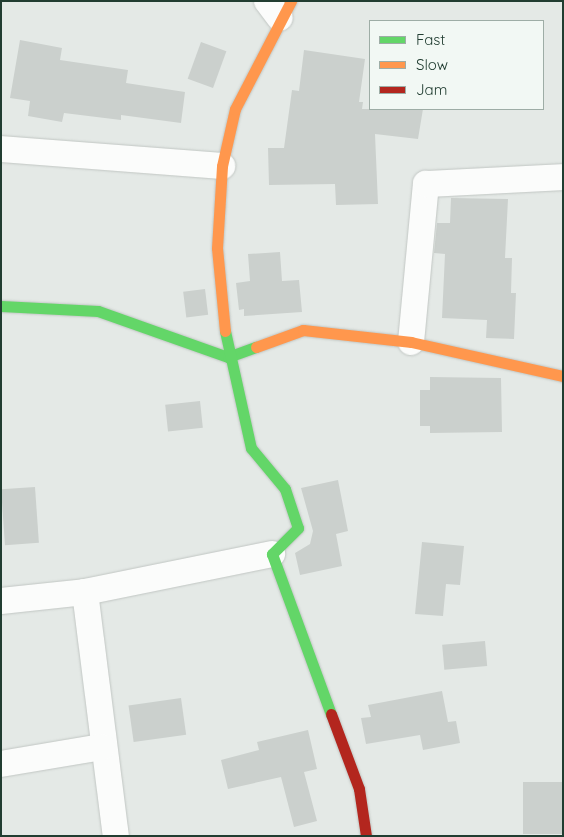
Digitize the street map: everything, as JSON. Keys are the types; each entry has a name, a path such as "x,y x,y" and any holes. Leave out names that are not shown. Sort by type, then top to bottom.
{"street":[{"path":"1,601 85,592 272,554 298,528 285,488 252,448 228,357 217,248 222,166 235,109 279,7"},
{"path":"1,149 222,166"},
{"path":"411,342 426,184 563,177"},
{"path":"1,306 98,311 228,357 304,330 411,342 563,376"},
{"path":"272,554 359,789 366,836"},
{"path":"85,592 102,747 116,836"},
{"path":"1,764 102,747"}],"building":[{"path":"20,40 62,48 60,60 128,70 126,83 185,92 181,123 121,115 121,120 64,113 62,122 28,116 30,101 10,98"},
{"path":"201,42 226,51 213,88 188,79"},
{"path":"304,50 365,59 359,102 363,102 362,109 423,110 418,139 375,134 378,204 336,205 335,184 269,185 268,148 284,148 292,90 299,91"},
{"path":"451,198 508,199 505,258 512,258 511,293 516,293 514,339 486,338 487,320 442,318 445,254 434,253 437,223 450,223"},
{"path":"280,252 282,281 299,280 302,312 244,316 244,309 239,310 236,283 250,281 248,254"},
{"path":"205,289 208,315 186,317 183,292"},
{"path":"430,377 501,378 502,432 430,433 430,426 420,426 420,390 430,390"},
{"path":"200,401 203,428 168,432 165,405"},
{"path":"338,480 348,531 336,534 342,566 300,575 295,553 310,544 313,531 301,488"},
{"path":"35,487 39,543 5,545 1,489"},
{"path":"422,542 464,546 460,585 446,584 443,616 415,614"},
{"path":"485,641 487,666 444,670 442,645"},
{"path":"442,691 448,722 456,721 460,743 423,750 420,735 366,744 361,718 371,717 368,705"},
{"path":"181,698 186,735 134,742 129,705"},
{"path":"308,730 317,769 304,772 317,821 294,827 281,777 228,789 221,760 259,750 257,742"},
{"path":"523,782 563,782 563,834 523,834"}],"traffic: fast":[{"path":"1,306 98,311 228,357 256,347"},
{"path":"225,331 251,448 285,489 298,528 272,554 331,714"}],"traffic: slow":[{"path":"225,331 217,248 222,166 235,109 291,1"},
{"path":"256,347 303,330 411,342 563,376"}],"traffic: jam":[{"path":"331,714 359,789 366,836"}]}
